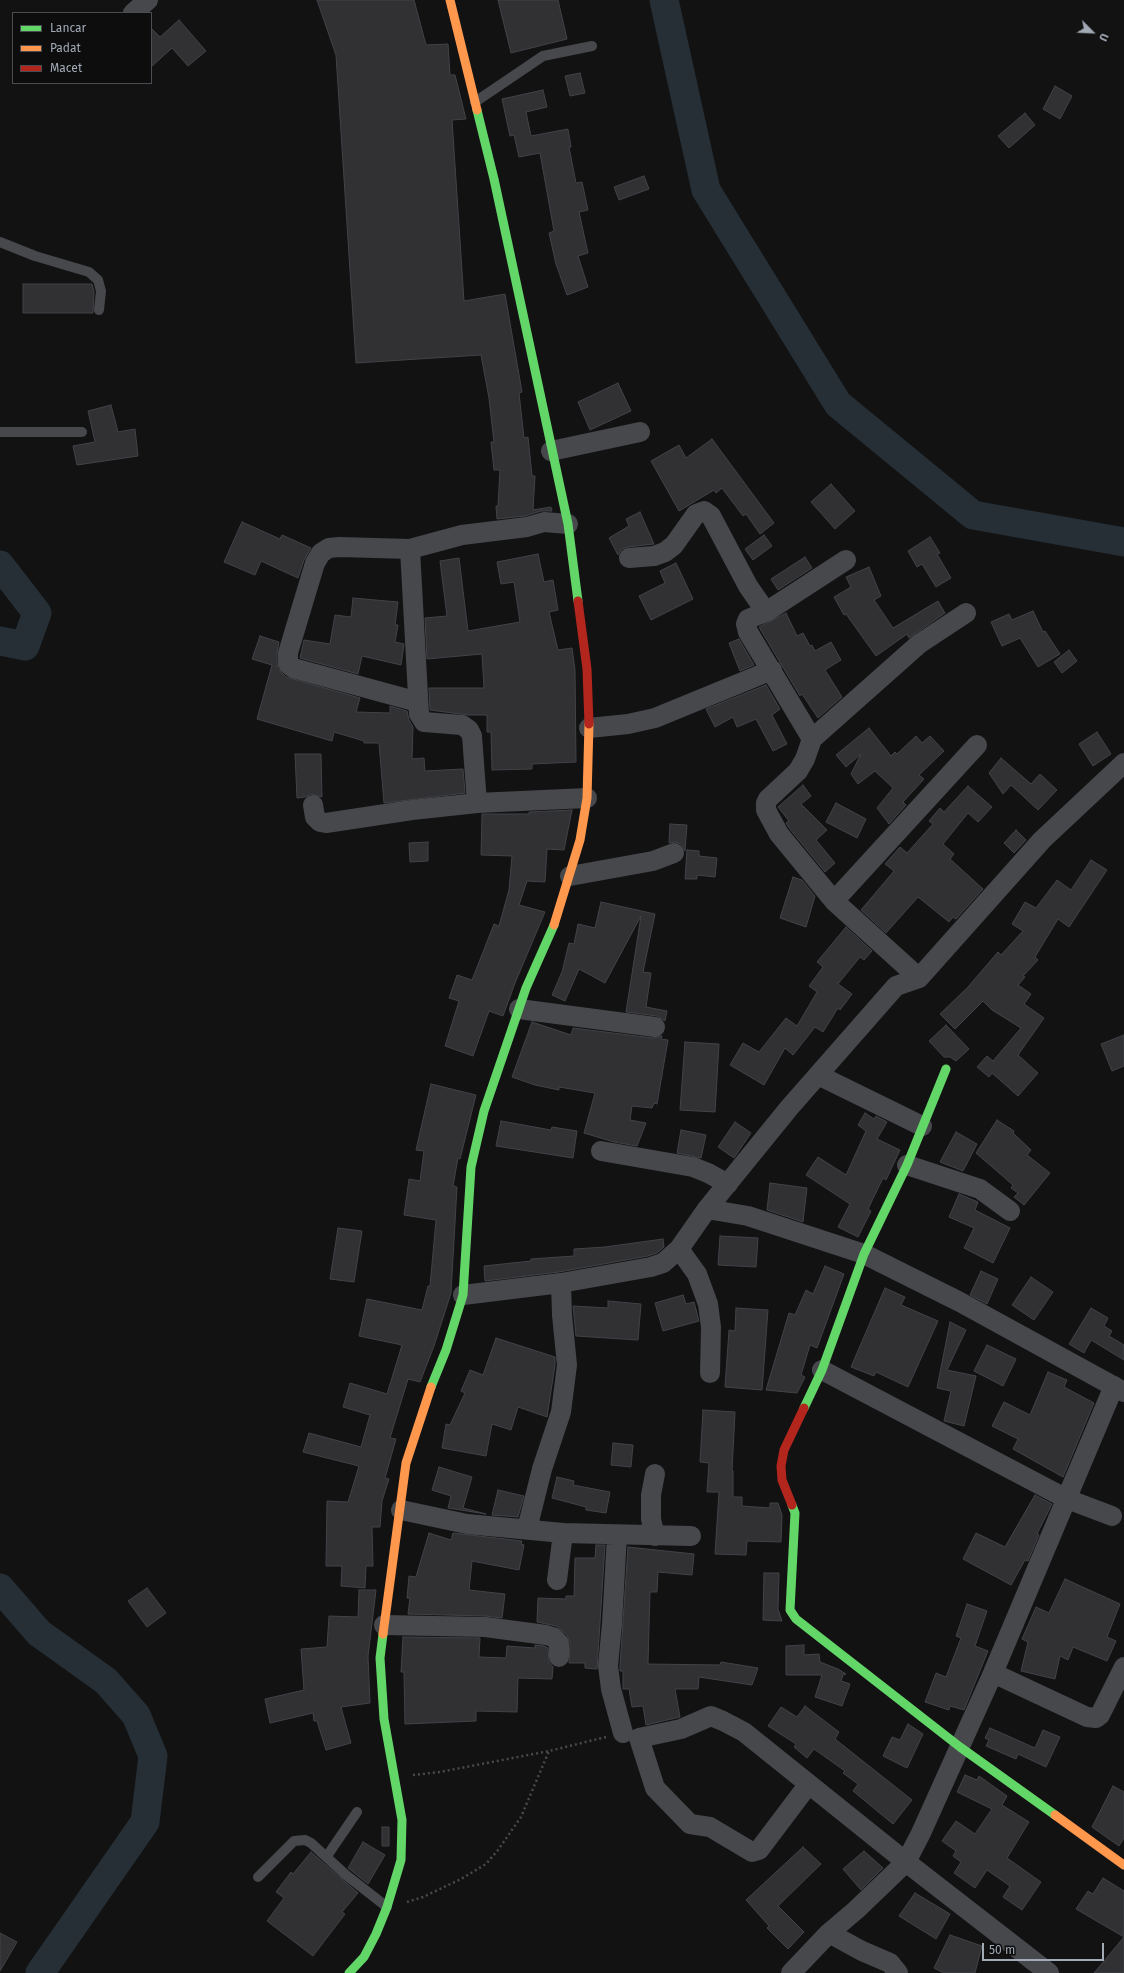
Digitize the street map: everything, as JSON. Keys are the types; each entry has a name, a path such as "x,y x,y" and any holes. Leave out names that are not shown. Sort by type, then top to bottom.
{"street":[{"path":"134,12 148,0"},
{"path":"349,1973 364,1957 376,1934 387,1907 400,1860 402,1820 384,1719 380,1658 401,1510 406,1463 430,1388 446,1350 463,1295 468,1235 471,1167 484,1111 526,988 557,917 580,840 587,798 589,728 587,669 568,524 551,451 496,186 450,0"},
{"path":"551,451 640,432"},
{"path":"629,558 654,556 664,552 674,545 696,514 704,511 711,516 748,586 766,612"},
{"path":"418,702 293,668 288,664 287,660 315,563 321,553 329,548 339,546 410,549 462,535 527,527 544,522 568,524"},
{"path":"410,549 419,714 424,722 462,725 466,726 469,730 472,736 477,803"},
{"path":"812,739 746,628 748,619 766,612 846,560"},
{"path":"919,978 834,901 778,834 766,807 766,803 798,771 805,759 812,739 919,644 966,614"},
{"path":"589,728 628,724 655,718 772,670"},
{"path":"834,901 977,745"},
{"path":"463,1295 562,1283 651,1267 663,1263 679,1249 707,1209 818,1075 896,986 919,978 1042,840 1124,763"},
{"path":"313,805 315,817 320,822 326,823 412,810 477,803 587,798"},
{"path":"570,876 653,861 674,853"},
{"path":"519,1009 655,1027"},
{"path":"946,1069 907,1165 864,1254 822,1370 784,1450 781,1466 782,1480 795,1513 790,1610 796,1619 807,1629 960,1747 1124,1865"},
{"path":"818,1075 922,1126"},
{"path":"601,1151 694,1167 728,1184"},
{"path":"907,1165 980,1189 1010,1211"},
{"path":"707,1209 748,1216 864,1254 960,1302 1119,1389 1067,1499 993,1674 921,1833 906,1862 856,1910 829,1932 791,1973"},
{"path":"679,1249 697,1274 708,1304 711,1328 710,1373"},
{"path":"527,1529 542,1469 561,1412 567,1365 562,1315 562,1283"},
{"path":"822,1370 1067,1499 1112,1516"},
{"path":"654,1536 651,1519 651,1495 655,1474"},
{"path":"401,1510 467,1524 563,1533 691,1536"},
{"path":"557,1580 563,1533"},
{"path":"617,1535 608,1666 616,1710 623,1733"},
{"path":"384,1625 485,1627 554,1637 559,1643 559,1657"},
{"path":"993,1674 1087,1717 1096,1718 1100,1715 1124,1667"},
{"path":"808,1785 759,1850 752,1852 710,1827 690,1824 655,1788 639,1738 681,1729 711,1716 744,1732 808,1785 1049,1973"},
{"path":"829,1932 862,1951 890,1963 898,1973"}],"lane":[{"path":"475,102 543,56 592,46"},
{"path":"0,242 35,256 89,272 98,280 101,291 99,310"},
{"path":"0,432 82,432"},
{"path":"327,1856 357,1812"},
{"path":"258,1877 294,1842 299,1840 311,1843 387,1907"}],"path":[{"path":"394,1777 440,1772 549,1751 623,1733"},
{"path":"387,1907 423,1897 461,1879 486,1864 521,1817 549,1751"}],"building":[{"path":"317,0 414,0 426,45 448,44 450,75 455,75 466,119 452,120 464,301 505,294 522,392 519,393 524,438 528,437 532,476 535,476 533,510 551,507 552,511 541,511 525,516 497,519 496,506 498,506 500,470 494,470 491,442 494,442 489,398 481,355 356,363 336,55"},
{"path":"498,0 558,0 567,39 511,53"},
{"path":"179,20 206,51 188,66 172,48 152,66 152,29 160,37"},
{"path":"580,73 585,93 570,96 565,76"},
{"path":"1055,86 1072,96 1060,119 1043,109"},
{"path":"543,90 547,107 526,112 531,136 568,129 571,147 569,147 576,183 582,182 588,210 579,212 588,253 578,256 588,287 567,295 556,264 549,233 554,231 540,153 519,157 514,135 510,136 502,99"},
{"path":"1025,113 1035,125 1009,148 998,136"},
{"path":"644,176 649,189 619,200 614,187"},
{"path":"23,284 92,284 94,292 93,313 23,313"},
{"path":"618,383 631,411 590,430 578,402"},
{"path":"111,405 118,432 135,429 138,456 77,465 73,446 95,442 88,411"},
{"path":"712,439 774,523 760,534 746,514 743,516 722,488 716,493 714,490 679,511 651,461 679,445 686,458"},
{"path":"831,484 855,511 835,529 811,502"},
{"path":"640,512 654,544 628,547 622,549 618,555 609,538 629,526 626,519"},
{"path":"242,522 280,539 282,535 311,548 304,560 298,578 261,561 255,575 224,562"},
{"path":"764,535 772,546 753,560 745,549"},
{"path":"930,537 940,553 937,554 951,578 936,587 922,564 917,567 908,551"},
{"path":"538,554 544,582 553,580 558,610 549,612 558,650 572,648 575,670 576,762 532,764 532,769 492,770 491,732 487,732 487,715 468,715 430,710 429,688 484,688 482,654 427,659 425,618 447,616 440,561 459,558 468,631 520,622 514,582 501,584 497,562"},
{"path":"805,557 812,568 778,590 771,579"},
{"path":"676,563 693,599 651,620 639,596 665,583 660,571"},
{"path":"869,567 881,596 874,600 893,628 938,601 945,613 909,638 907,634 876,656 846,614 844,615 834,597 851,587 846,577"},
{"path":"353,598 398,602 395,625 398,625 395,642 404,644 401,665 362,656 358,674 300,658 304,640 330,644 335,615 351,617"},
{"path":"1033,611 1043,632 1045,631 1060,654 1038,667 1020,638 1002,646 991,622 1009,614 1012,620"},
{"path":"786,613 797,636 803,633 810,646 812,645 815,651 831,642 841,660 825,670 842,697 818,718 802,694 800,696 759,627"},
{"path":"260,636 279,642 277,653 278,669 286,677 360,698 356,712 390,713 390,706 407,711 409,720 413,727 412,759 424,758 425,771 463,769 465,793 384,803 379,743 364,743 364,741 334,732 332,741 257,719 272,665 252,659"},
{"path":"739,639 754,665 740,671 729,643"},
{"path":"1069,650 1077,661 1062,673 1054,662"},
{"path":"766,685 780,709 772,715 787,744 773,751 756,719 737,727 733,717 715,727 706,709"},
{"path":"869,728 891,756 895,752 897,754 916,736 922,743 930,736 944,751 919,775 924,779 903,802 906,805 889,824 877,808 893,788 875,771 858,784 851,774 861,754 846,767 836,755"},
{"path":"1097,732 1111,754 1093,766 1079,744"},
{"path":"295,754 321,754 322,797 312,794 297,798"},
{"path":"1001,758 1031,784 1040,774 1057,790 1038,810 1011,785 1003,794 989,773"},
{"path":"803,785 811,796 801,804 827,830 816,840 835,863 825,872 789,828 786,823 789,821 778,807"},
{"path":"968,786 992,807 978,822 968,813 943,844 954,854 950,859 983,889 956,919 953,917 949,922 918,897 886,933 861,910 894,871 885,864 900,847 907,853 933,824 929,821 940,808 944,812"},
{"path":"836,803 866,819 857,838 826,822"},
{"path":"572,810 564,850 547,849 545,882 527,881 519,905 545,912 515,983 503,1016 489,1011 473,1056 445,1046 459,1001 449,998 457,975 472,980 494,924 499,926 509,890 512,856 481,855 482,814 529,814 529,812"},
{"path":"670,824 687,825 685,851 681,844 675,842 669,843"},
{"path":"1016,830 1026,840 1014,853 1004,843"},
{"path":"428,842 428,861 410,862 409,843"},
{"path":"687,850 699,851 699,856 717,858 715,877 697,875 697,879 685,879"},
{"path":"1091,860 1107,870 1069,927 1058,919 1035,957 1038,960 1023,976 1025,977 1018,985 1031,994 1024,1004 1044,1018 1018,1055 1038,1073 1018,1096 992,1073 989,1077 977,1067 987,1056 993,1061 1021,1028 992,1010 983,1001 955,1029 940,1014 968,987 998,952 1001,955 1023,931 1012,924 1025,902 1036,908 1057,880 1071,890"},
{"path":"793,877 802,880 815,896 806,927 780,918"},
{"path":"601,902 655,914 643,972 651,973 646,1007 667,1011 665,1021 657,1016 626,1012 641,916 605,983 579,969 565,1001 552,995 562,972 569,943 574,944 578,924 595,928"},
{"path":"846,927 872,951 864,960 860,957 838,984 852,994 840,1010 838,1008 823,1032 815,1027 793,1055 785,1048 764,1085 730,1065 743,1043 759,1052 786,1018 797,1026 817,992 809,986 823,967 817,962"},
{"path":"532,1022 571,1035 573,1028 653,1038 662,1036 661,1039 668,1040 657,1104 654,1103 652,1108 632,1106 630,1120 646,1123 637,1146 614,1142 584,1133 595,1093 559,1087 559,1090 535,1085 512,1077"},
{"path":"946,1025 969,1049 956,1061 950,1057 944,1057 929,1041"},
{"path":"1124,1035 1124,1066 1112,1071 1101,1044"},
{"path":"685,1042 719,1044 715,1112 680,1110"},
{"path":"431,1084 476,1095 460,1159 458,1158 453,1186 457,1187 451,1293 434,1346 420,1382 408,1379 390,1438 396,1439 385,1478 389,1479 382,1501 380,1527 372,1527 373,1566 366,1566 365,1588 341,1586 342,1566 326,1566 327,1501 348,1502 359,1466 303,1452 309,1433 361,1447 370,1415 343,1407 350,1383 387,1394 402,1345 359,1336 367,1299 422,1310 428,1286 430,1286 436,1220 404,1215 409,1179 420,1181 424,1151 416,1150"},
{"path":"865,1113 874,1119 876,1116 887,1122 877,1139 900,1150 886,1180 883,1178 868,1209 871,1211 858,1237 838,1227 850,1204 806,1175 818,1157 846,1175 866,1131 858,1125"},
{"path":"997,1120 1014,1131 1013,1133 1031,1150 1027,1155 1050,1173 1024,1205 1014,1197 1018,1193 1011,1188 1013,1185 976,1153"},
{"path":"501,1121 551,1130 552,1127 577,1131 573,1158 496,1146"},
{"path":"735,1122 751,1133 734,1158 718,1147"},
{"path":"681,1130 706,1135 701,1158 677,1153"},
{"path":"956,1132 977,1144 963,1171 940,1162"},
{"path":"770,1183 807,1188 803,1222 767,1210"},
{"path":"959,1194 978,1202 975,1210 1010,1228 993,1263 964,1248 974,1228 949,1217"},
{"path":"338,1228 362,1231 354,1282 330,1279"},
{"path":"720,1236 758,1238 756,1267 718,1265"},
{"path":"663,1239 664,1247 657,1253 648,1256 559,1272 485,1281 484,1266 531,1261 531,1259 574,1256 574,1249 605,1247"},
{"path":"825,1266 844,1274 817,1348 810,1345 801,1375 805,1377 797,1393 766,1390 789,1313 795,1315 806,1290 813,1294"},
{"path":"981,1271 998,1279 987,1304 970,1295"},
{"path":"1031,1277 1053,1292 1034,1320 1012,1305"},
{"path":"885,1288 905,1297 901,1305 938,1321 908,1387 876,1372 874,1376 851,1367"},
{"path":"683,1295 686,1304 694,1302 699,1321 663,1331 655,1303"},
{"path":"608,1301 641,1304 638,1340 576,1336 573,1306 608,1308"},
{"path":"736,1308 768,1310 762,1390 725,1387 729,1330 735,1331"},
{"path":"1091,1308 1108,1318 1104,1326 1112,1331 1109,1336 1124,1345 1124,1360 1091,1340 1084,1353 1069,1344"},
{"path":"950,1322 966,1330 947,1370 976,1376 964,1426 944,1421 951,1391 937,1388"},
{"path":"496,1338 555,1357 547,1417 518,1407 511,1430 492,1424 486,1456 442,1448 446,1424 450,1425 465,1393 461,1391 470,1370 483,1375"},
{"path":"987,1345 1016,1359 1003,1386 974,1371"},
{"path":"1048,1372 1067,1380 1064,1387 1094,1403 1063,1477 1013,1449 1018,1439 992,1426 1004,1402 1030,1415"},
{"path":"703,1410 735,1412 732,1471 733,1497 742,1497 742,1506 770,1508 770,1503 778,1503 782,1515 781,1542 747,1541 746,1555 715,1554 719,1492 707,1492 709,1463 700,1462"},
{"path":"613,1443 633,1445 631,1467 611,1465"},
{"path":"439,1467 472,1477 463,1508 486,1514 448,1508 451,1496 432,1490"},
{"path":"557,1477 574,1481 573,1485 610,1492 606,1513 586,1510 586,1507 552,1498"},
{"path":"498,1490 524,1496 518,1517 492,1515"},
{"path":"1035,1495 1052,1504 1037,1534 1039,1535 1028,1561 1025,1560 1011,1585 963,1559 976,1533 1005,1547"},
{"path":"429,1533 451,1540 453,1533 522,1541 521,1544 524,1545 519,1570 472,1561 469,1590 505,1594 502,1618 485,1616 408,1614 410,1598 407,1598 409,1576 416,1577"},
{"path":"596,1545 605,1545 597,1669 585,1668 585,1663 569,1663 570,1643 567,1635 556,1626 537,1622 538,1598 566,1599 566,1596 574,1596 575,1558 595,1558"},
{"path":"628,1547 694,1554 692,1575 658,1572 657,1592 650,1592 648,1664 720,1665 721,1662 758,1668 752,1685 699,1677 698,1689 675,1689 680,1717 646,1725 643,1706 632,1707 629,1689 623,1689 623,1671 620,1671"},
{"path":"764,1573 779,1573 778,1609 782,1621 763,1620"},
{"path":"1065,1579 1120,1604 1107,1637 1116,1641 1107,1661 1073,1647 1068,1660 1060,1656 1055,1679 1021,1671 1028,1642 1022,1639 1036,1607 1049,1613"},
{"path":"147,1588 166,1613 147,1627 128,1601"},
{"path":"359,1590 376,1590 368,1656 370,1703 341,1707 351,1743 326,1750 317,1721 314,1721 313,1713 270,1723 265,1699 304,1690 301,1649 327,1647 329,1616 358,1617"},
{"path":"967,1604 987,1611 975,1646 988,1651 964,1710 950,1706 949,1710 925,1702 936,1673 946,1677 961,1638 956,1636"},
{"path":"403,1637 480,1638 479,1657 506,1658 507,1646 535,1648 535,1645 544,1646 548,1648 549,1662 553,1667 552,1679 518,1678 517,1712 476,1711 476,1721 405,1724 404,1672 401,1672"},
{"path":"804,1645 804,1655 819,1654 820,1662 846,1674 843,1675 841,1681 850,1684 842,1706 815,1697 822,1675 786,1675 786,1646"},
{"path":"805,1706 839,1732 835,1739 912,1800 893,1824 853,1791 858,1784 843,1773 845,1771 814,1749 807,1758 794,1747 796,1744 768,1726 781,1707 797,1717"},
{"path":"908,1724 923,1734 907,1768 883,1756 892,1737 900,1740"},
{"path":"990,1728 1035,1748 1043,1730 1060,1737 1046,1767 1018,1754 1016,1759 986,1746 989,1740 985,1738"},
{"path":"965,1775 977,1780 979,1776 1007,1796 1002,1805 1029,1822 1007,1858 1041,1882 1022,1910 1003,1897 1010,1886 987,1870 975,1888 954,1873 961,1862 953,1856 956,1851 942,1841 956,1821 975,1834 992,1809 957,1792"},
{"path":"1113,1786 1124,1792 1124,1838 1119,1846 1092,1827"},
{"path":"382,1827 389,1827 389,1846 382,1846"},
{"path":"363,1842 385,1855 368,1884 348,1868"},
{"path":"803,1847 821,1864 778,1906 804,1932 788,1949 767,1928 769,1926 746,1900"},
{"path":"864,1851 883,1868 861,1890 843,1869"},
{"path":"311,1852 358,1893 342,1912 345,1914 313,1956 267,1921 284,1898 276,1892 291,1872 293,1874"},
{"path":"1103,1878 1124,1891 1124,1937 1076,1909 1088,1891 1093,1894"},
{"path":"915,1893 950,1914 936,1939 899,1916"},
{"path":"0,1933 17,1942 0,1971"},
{"path":"950,1935 982,1946 975,1973 944,1973 934,1968"},
{"path":"1124,1937 1124,1973 1094,1973"}],"waterway":[{"path":"664,0 706,190 838,404 973,515 1124,542"},
{"path":"0,565 37,613 25,646 0,641"},
{"path":"0,1588 39,1633 106,1681 136,1715 153,1756 145,1822 40,1973"}],"traffic: fast":[{"path":"477,110 494,179 568,524 578,601"},
{"path":"431,1387 446,1350 463,1295 471,1167 484,1111 526,988 554,925"},
{"path":"804,1408 822,1370 864,1254 907,1165 946,1069"},
{"path":"792,1505 795,1513 790,1610 796,1619 960,1747 1055,1815"},
{"path":"349,1973 364,1957 376,1934 387,1907 401,1860 402,1820 384,1719 380,1658 383,1634"}],"traffic: slow":[{"path":"450,0 477,110"},
{"path":"554,925 580,840 587,798 589,724"},
{"path":"383,1634 406,1463 431,1387"},
{"path":"1055,1815 1124,1865"}],"traffic: jam":[{"path":"578,601 587,669 589,724"},
{"path":"792,1505 782,1480 781,1466 784,1450 804,1408"}]}
